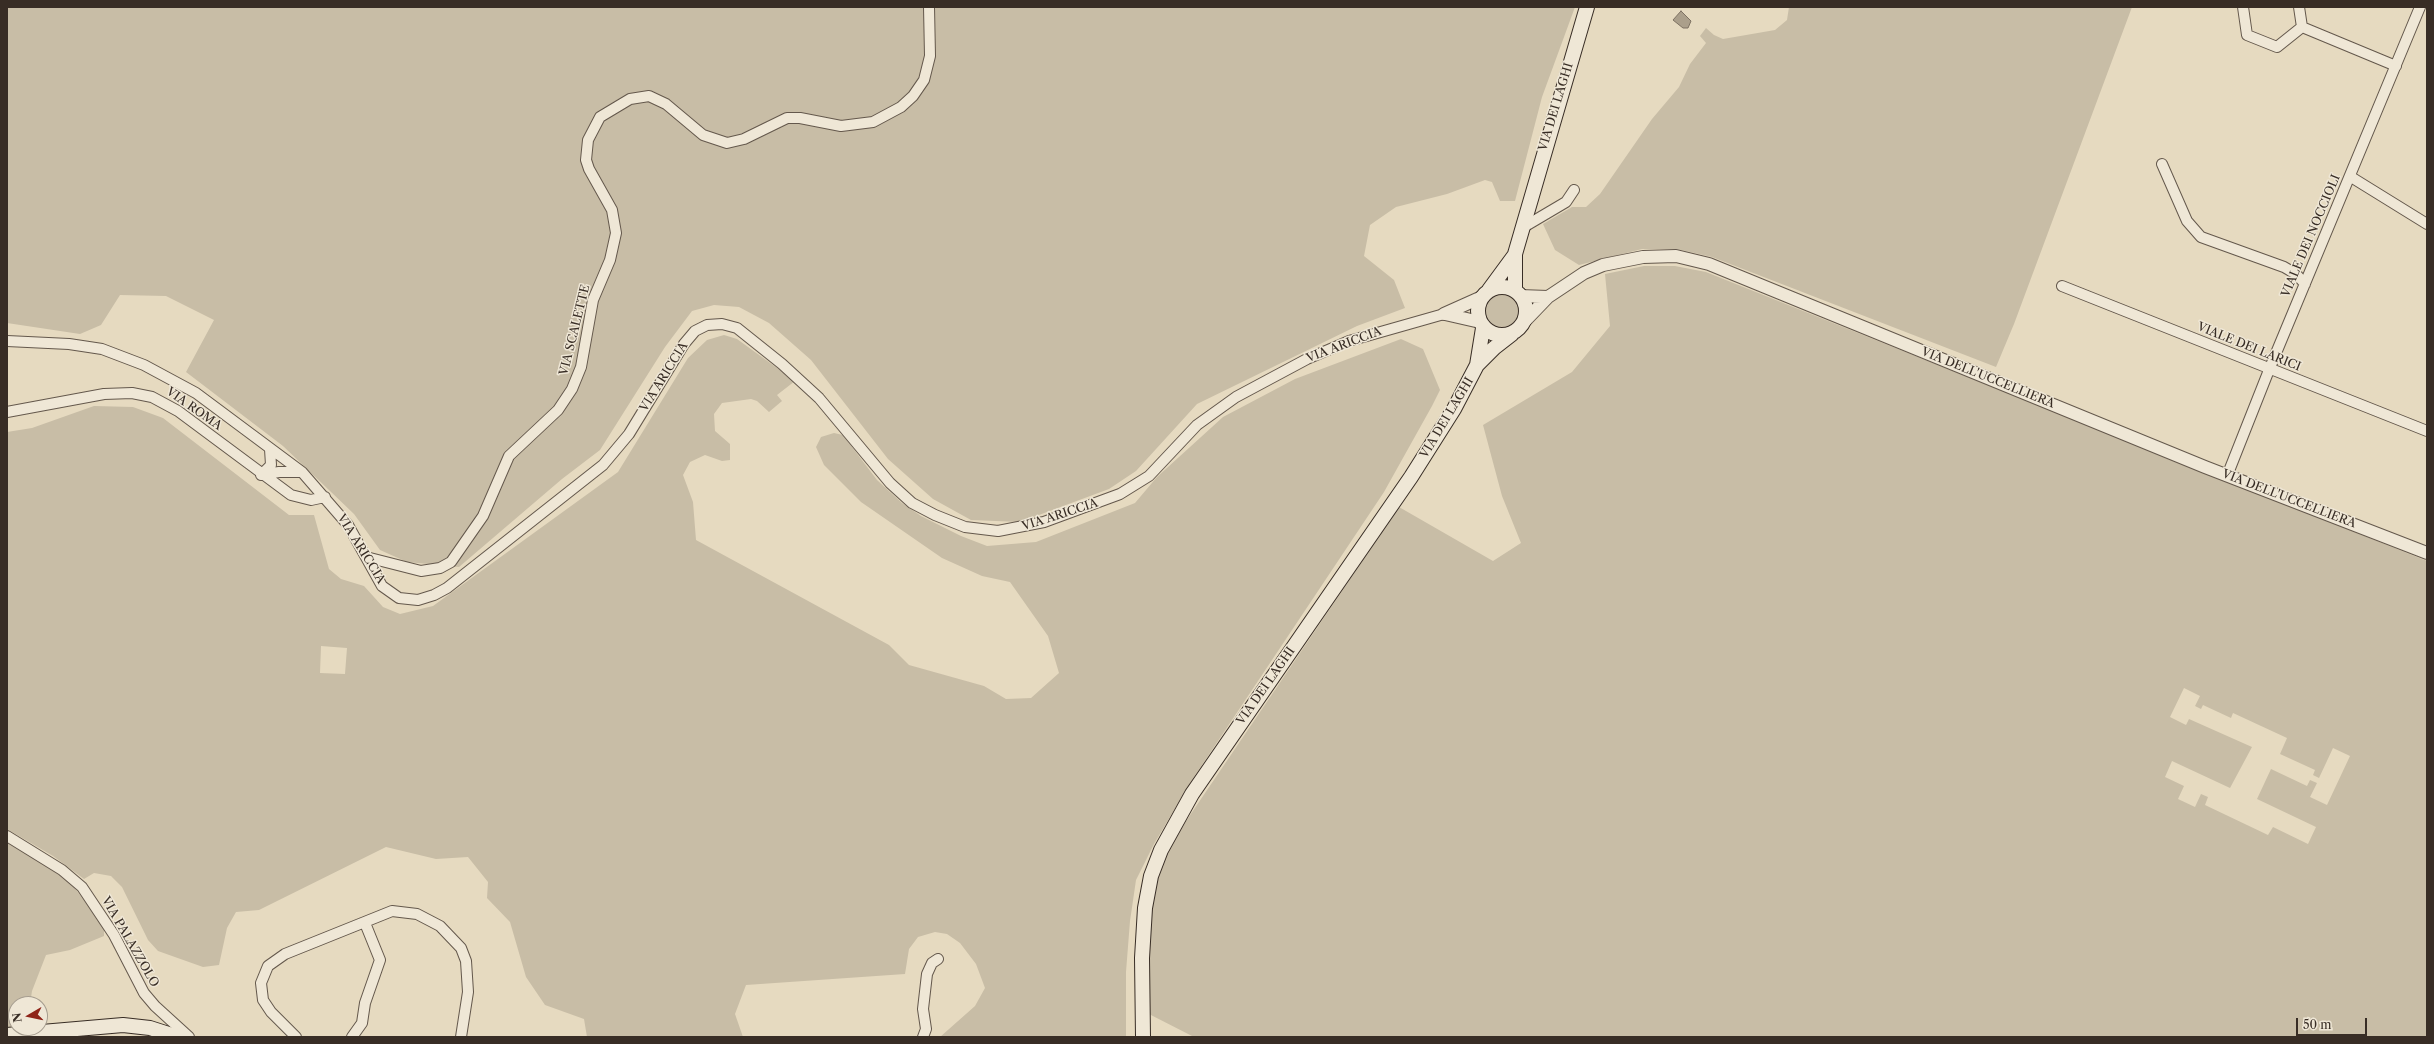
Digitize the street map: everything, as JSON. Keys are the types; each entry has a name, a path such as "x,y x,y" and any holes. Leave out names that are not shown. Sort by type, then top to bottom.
{"main road":[{"name":"VIA DEI LAGHI","path":"1518,293 1515,254 1587,7"},
{"name":"VIA DEI LAGHI","path":"1486,294 1515,254"},
{"path":"1502,287 1518,293 1526,309 1523,323 1512,334 1493,335 1481,325 1477,312 1486,294 1502,287"},
{"name":"VIA DEI LAGHI","path":"1477,366 1481,325"},
{"name":"VIA DEI LAGHI","path":"1143,1037 1142,952 1145,908 1151,876 1163,845 1192,794 1430,448 1460,400 1477,366 1494,348 1512,334"},
{"path":"7,1035 123,1025 144,1027 178,1037"}],"street":[{"name":"VIA SCALETTE","path":"366,557 421,571 440,568 451,562 483,516 509,456 558,410 572,389 580,367 593,300 608,266 616,233 612,210 589,169 586,160 588,140 600,117 630,99 649,96 666,104 704,135 727,143 744,139 787,118 800,118 841,126 873,122 888,116 906,103 917,91 926,74 931,48 929,7"},
{"path":"2243,7 2247,35 2277,47 2302,27"},
{"path":"2299,7 2302,27"},
{"name":"VIALE DEI NOCCIOLI","path":"2227,476 2269,370 2351,177 2420,7"},
{"path":"2302,27 2396,66"},
{"path":"2162,164 2186,221 2200,237 2288,269 2296,274 2305,284"},
{"path":"2351,177 2427,224"},
{"path":"1522,228 1566,202 1574,190"},
{"name":"VIA DELL'UCCELLIERA","path":"1523,323 1548,296 1584,273 1603,265 1643,257 1676,256 1709,264 2227,476 2427,553"},
{"name":"VIALE DEI LARICI","path":"2062,286 2269,370 2427,431"},
{"path":"1518,293 1548,296"},
{"name":"VIA ARICCIA","path":"7,341 82,346 131,359 158,372 207,400 302,472 348,525 382,586 396,596 418,600 440,592 608,460 629,434 687,340 698,329 711,324 726,324 741,330 791,372 825,405 890,483 908,500 950,521 972,528 992,531 1036,524 1120,494 1149,476 1197,425 1236,397 1307,359 1348,341 1444,314 1486,294"},
{"name":"VIA ARICCIA","path":"1444,314 1481,325"},
{"name":"VIA ROMA","path":"7,412 90,395 119,393 147,396 174,408 262,475 298,498 310,500 325,497"},
{"path":"262,475 271,465 270,449"},
{"path":"262,475 279,472 302,472"},
{"name":"VIA PALAZZOLO","path":"7,836 62,870 82,887 114,935 144,993 155,1006 189,1037"},
{"path":"296,1037 271,1012 263,1000 260,986 265,969 280,956 392,912 417,914 440,926 461,948 466,961 468,992 461,1037"},
{"path":"352,1037 362,1023 365,1003 380,960 365,923"},
{"path":"923,1037 926,1029 923,1008 927,974 932,963 938,959"}],"shaded area":[{"path":"7,7 1575,7 1542,97 1515,201 1500,201 1492,182 1485,180 1447,194 1396,207 1370,225 1364,256 1394,280 1405,308 1357,326 1197,404 1136,471 1109,489 1020,522 971,520 933,499 888,459 811,360 769,323 739,307 714,305 692,311 665,347 600,450 562,479 459,567 407,562 380,550 354,514 283,446 186,372 214,320 166,296 120,295 101,325 80,334 7,323"},
{"path":"1789,7 2132,7 2014,324 1996,367 1712,257 1677,249 1642,249 1579,265 1555,250 1543,224 1572,207 1586,207 1600,194 1652,119 1679,87 1690,64 1706,43 1700,36 1706,28 1714,35 1723,39 1775,30 1787,20"},
{"path":"1681,11 1691,21 1688,28 1683,28 1673,20"},
{"path":"1644,266 1675,266 1706,272 2427,561 2427,1037 1194,1037 1147,1013 1147,939 1152,894 1163,861 1182,827 1399,507 1493,561 1521,543 1502,496 1483,425 1572,372 1610,326 1605,274","holes":["2184,688 2200,696 2195,706 2201,709 2203,705 2231,718 2233,713 2287,738 2280,754 2315,770 2313,775 2319,778 2333,748 2350,756 2327,805 2310,797 2317,783 2310,780 2307,786 2271,769 2257,799 2316,827 2308,844 2273,827 2268,835 2205,805 2208,797 2201,794 2195,807 2178,799 2184,786 2165,777 2172,761 2230,788 2252,747 2189,719 2186,725 2170,717"]},
{"path":"1498,293 1506,293 1516,298 1520,305 1520,319 1516,326 1506,331 1498,331 1488,326 1486,323 1483,316 1483,308 1488,298 1491,296"},
{"path":"724,335 737,339 795,381 777,395 782,401 769,412 757,401 751,399 722,403 714,414 715,431 730,444 730,460 722,461 705,455 690,462 683,475 693,502 696,540 889,645 909,665 984,686 1006,699 1031,698 1059,673 1048,636 1010,582 982,576 942,558 861,502 824,465 816,447 821,437 834,433 843,435 877,480 902,503 921,516 961,536 987,546 1036,542 1135,503 1157,477 1223,417 1295,379 1401,339 1423,349 1440,390 1432,406 1384,492 1190,783 1154,844 1136,880 1130,921 1126,972 1126,1037 940,1037 975,1006 985,988 976,964 960,943 947,934 935,932 918,937 909,949 905,974 746,985 735,1014 743,1037 587,1037 584,1019 545,1005 526,977 510,922 487,898 488,882 468,857 436,859 386,847 259,910 236,912 227,928 219,965 203,967 158,951 148,940 122,887 111,876 94,873 84,879 53,856 7,829 7,432 32,428 94,406 133,407 163,418 289,515 314,515 329,569 341,579 364,586 383,607 400,614 433,606 618,472 688,358 707,340","holes":["321,646 347,648 345,674 320,673"]},
{"path":"7,840 44,861 71,883 104,927 104,936 70,950 46,955 31,996 8,996 7,1029"}]}
